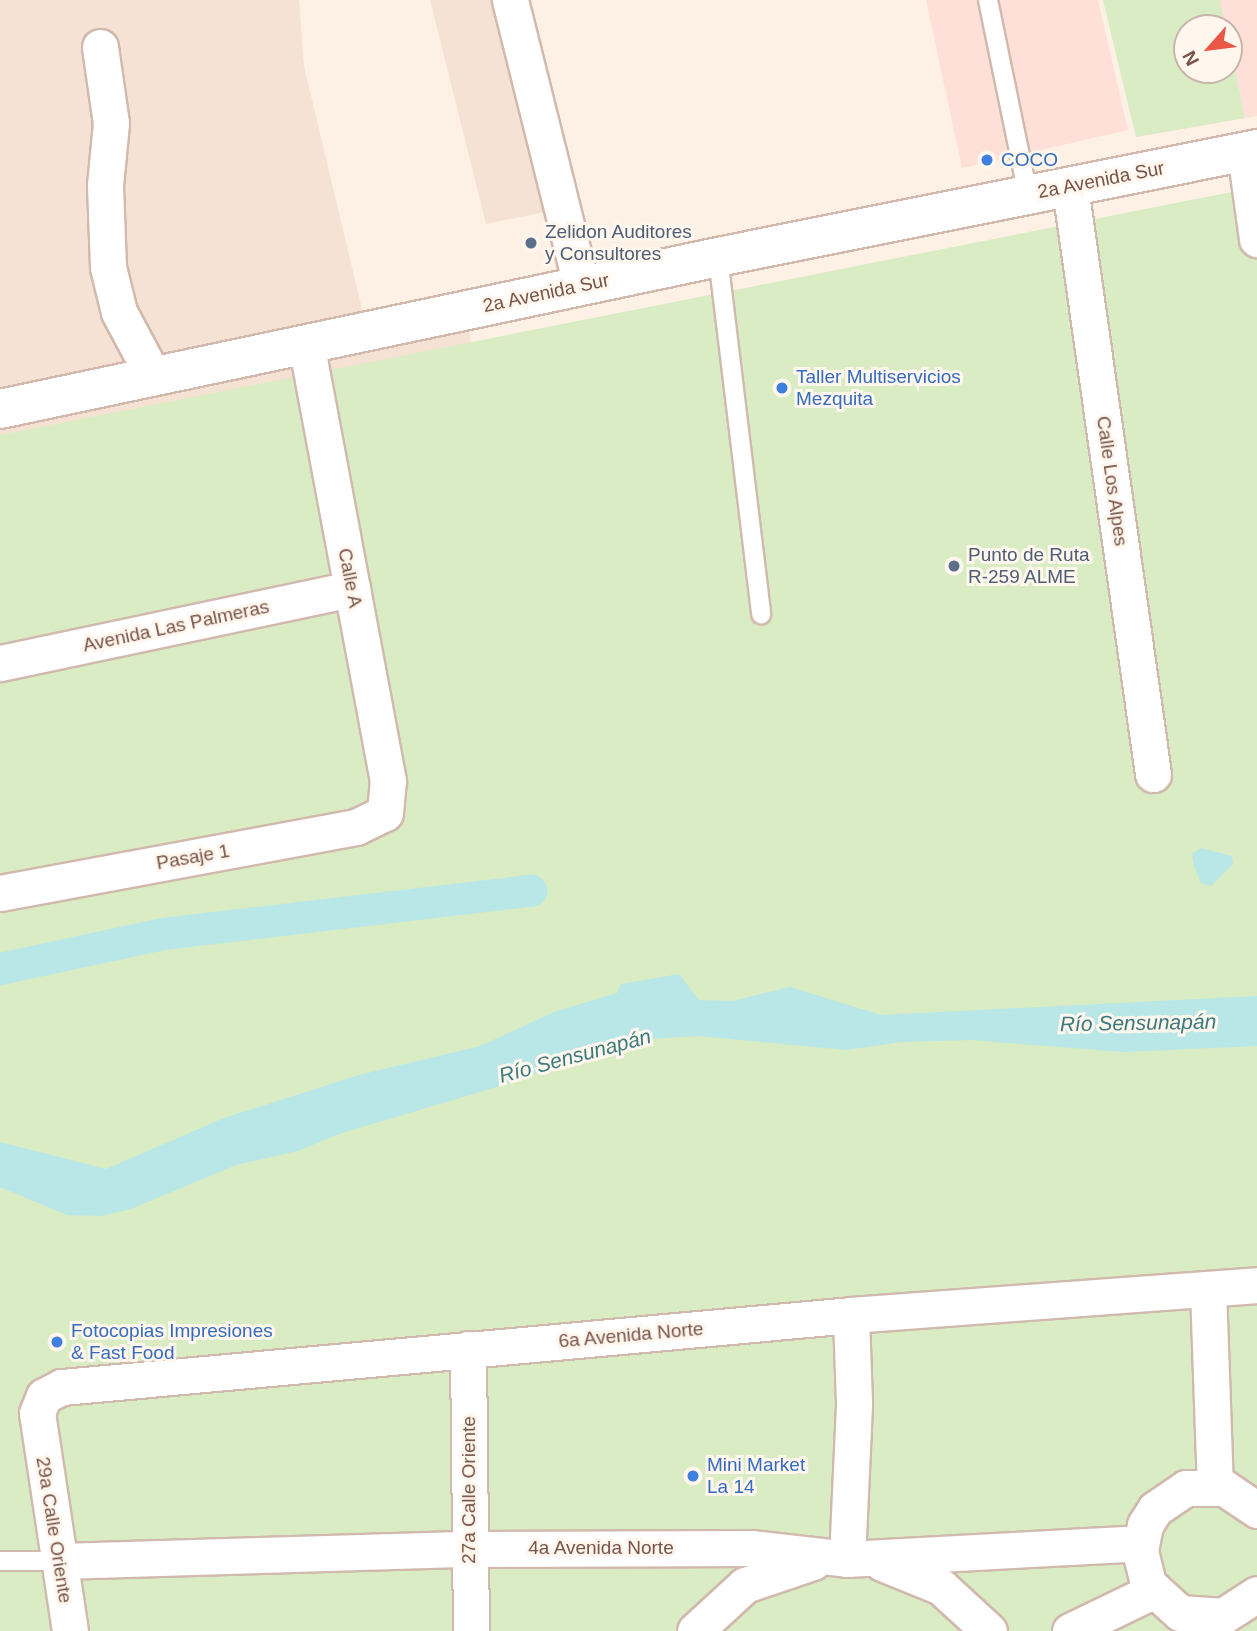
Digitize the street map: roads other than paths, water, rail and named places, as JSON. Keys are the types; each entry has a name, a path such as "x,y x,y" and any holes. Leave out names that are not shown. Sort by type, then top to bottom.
{"street":[{"path":"510,0 581,285"},
{"path":"100,47 111,123 105,185 107,267 119,312 153,376"},
{"path":"1251,151 1257,239"},
{"name":"2a Avenida Sur","path":"0,410 581,285 1251,151"},
{"name":"Calle Los Alpes","path":"1070,187 1153,774"},
{"name":"Calle A","path":"306,343 388,781 384,813"},
{"name":"Avenida Las Palmeras","path":"0,663 352,589"},
{"name":"Pasaje 1","path":"0,893 356,827 384,813"},
{"name":"6a Avenida Norte","path":"38,1430 37,1413 44,1396 62,1387 851,1315 1257,1285"},
{"path":"1208,1289 1215,1486"},
{"path":"847,1559 854,1403 851,1315"},
{"name":"27a Calle Oriente","path":"468,1349 471,1631"},
{"name":"29a Calle Oriente","path":"38,1430 70,1631"},
{"path":"1257,1510 1241,1496 1215,1486 1186,1488 1162,1502 1145,1525 1140,1543 1142,1569 1153,1591 1180,1613 1223,1624 1257,1594"},
{"name":"4a Avenida Norte","path":"60,1561 469,1549 751,1548 847,1559 1140,1543"},
{"path":"695,1631 724,1601 769,1573 807,1562 847,1559 919,1575 962,1602 989,1631"},
{"path":"1070,1631 1153,1591"}],"lane":[{"path":"988,0 1028,195"},
{"path":"718,257 761,614"},
{"path":"0,1561 60,1561"}],"water":[{"path":"1201,848 1232,856 1233,864 1211,886 1201,883 1194,866 1192,854"},
{"name":"Río Sensunapán","path":"679,974 699,1000 732,1001 790,987 881,1015 1257,996 1257,1046 1123,1052 972,1040 901,1042 846,1050 699,1036 649,1039 590,1051 517,1081 339,1134 298,1151 236,1165 131,1209 101,1216 67,1215 0,1187 0,1142 106,1169 224,1118 359,1075 480,1046 554,1012 617,993 621,984"}],"waterway":[{"path":"0,969 163,934 531,891"}],"place":[{"name":"COCO","path":"987,160"},
{"name":"Zelidon Auditores y Consultores","path":"531,243"},
{"name":"Taller Multiservicios Mezquita","path":"782,388"},
{"name":"Punto de Ruta R-259 ALME","path":"954,566"},
{"name":"Fotocopias Impresiones & Fast Food","path":"57,1342"},
{"name":"Mini Market La 14","path":"693,1476"}]}
